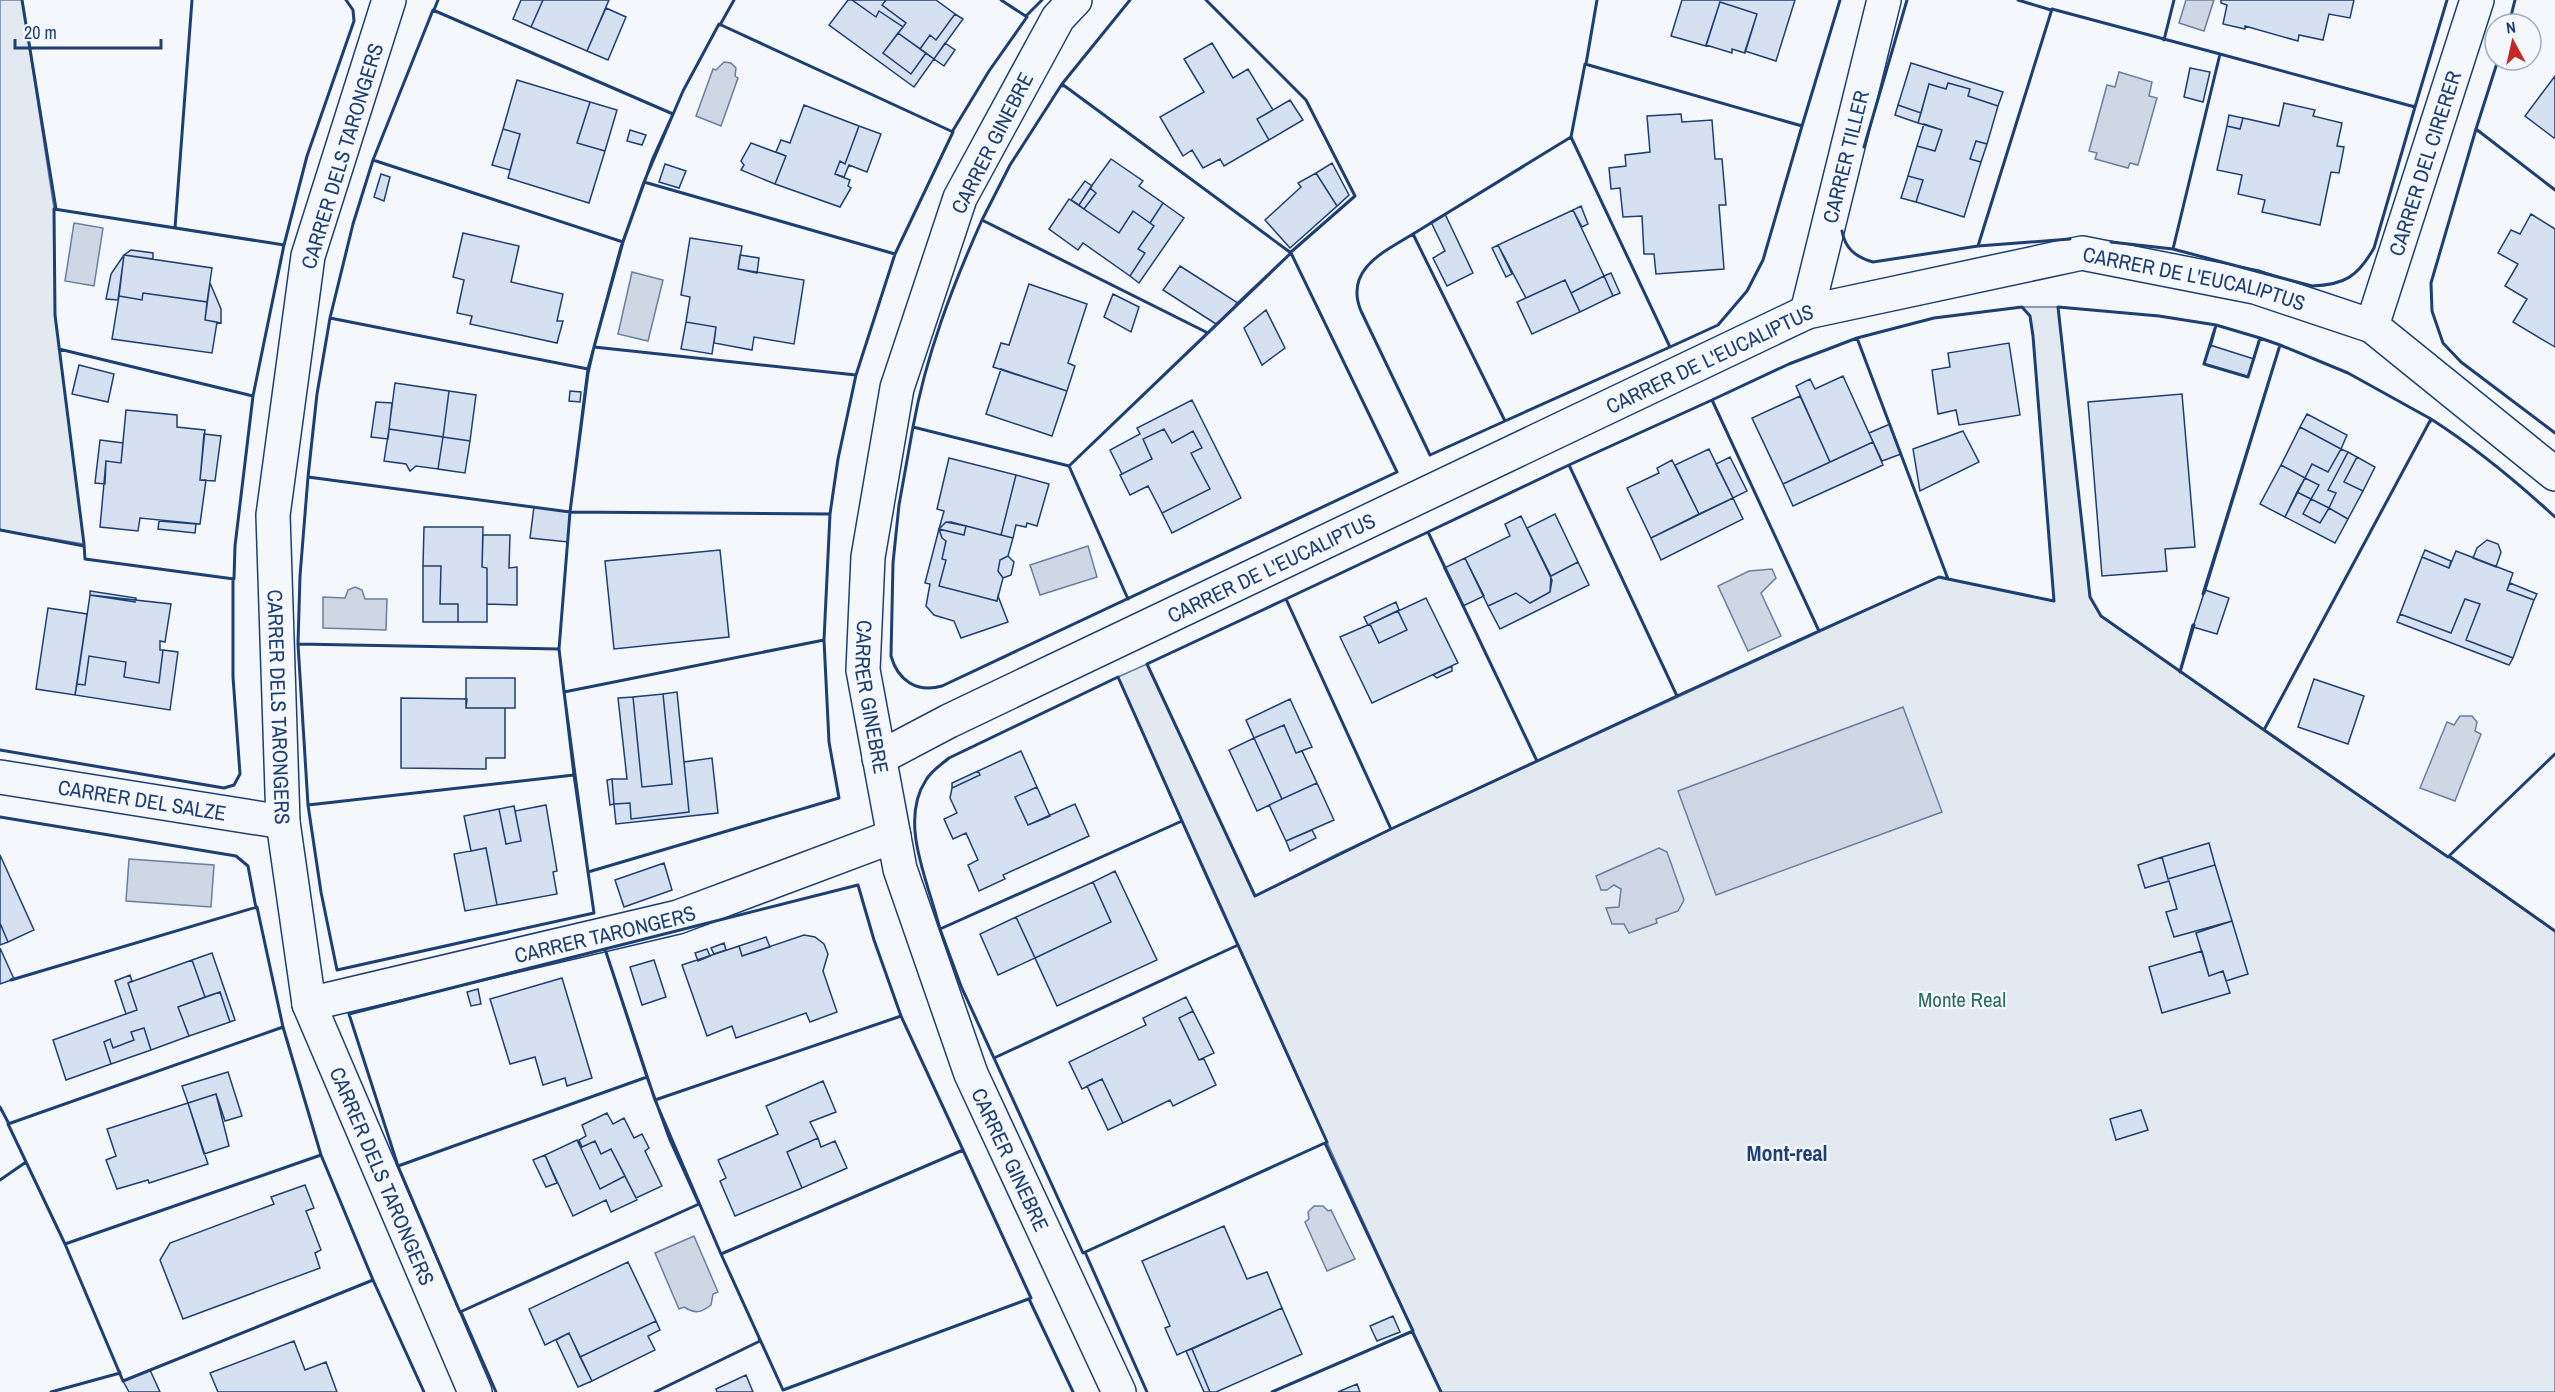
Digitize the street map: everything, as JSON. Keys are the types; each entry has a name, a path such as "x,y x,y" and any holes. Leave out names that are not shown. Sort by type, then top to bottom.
{"street":[{"name":"CARRER DELS TARONGERS","path":"389,0 309,256 273,515 283,822 309,1004 475,1392"},
{"name":"CARRER GINEBRE","path":"1075,0 1058,18 960,198 897,388 867,568 863,670 900,869 971,1074 1119,1392"},
{"name":"CARRER TILLER","path":"1807,312 1884,0"},
{"name":"CARRER DEL CIRERER","path":"2372,326 2477,0"},
{"name":"CARRER DE L'EUCALIPTUS","path":"879,758 949,721 1807,312 2082,253 2255,287 2372,326 2555,474"},
{"name":"CARRER DEL SALZE","path":"0,777 283,822"},
{"name":"CARRER TARONGERS","path":"309,1004 678,917 894,836"}],"green space":[{"path":"0,0 22,0 54,209 55,315 84,544 0,530"},
{"name":"Monte Real","path":"2022,307 2058,307 2090,597 2101,616 2555,931 2555,1392 1441,1392 1207,879 1118,677 1147,664 1255,896 1337,854 1939,577 2054,601 2033,336 2030,316"}],"shaded area":[{"path":"2186,0 2214,0 2204,31 2179,23"},
{"path":"724,62 731,63 736,68 735,76 738,78 721,126 696,116 713,69 716,70"},
{"path":"2119,72 2152,82 2149,96 2157,98 2138,165 2130,163 2128,168 2095,159 2097,153 2089,151 2107,85 2115,87"},
{"path":"74,223 103,228 94,286 65,281"},
{"path":"632,272 663,280 648,341 618,334"},
{"path":"1088,546 1097,577 1040,595 1030,565"},
{"path":"1772,569 1776,578 1761,593 1781,636 1748,651 1718,586 1749,571"},
{"path":"355,587 362,590 365,599 387,599 386,630 323,628 323,597 345,598 348,590"},
{"path":"1903,707 1942,812 1716,895 1678,791"},
{"path":"2460,716 2472,716 2477,722 2475,731 2481,734 2455,801 2420,788 2447,722 2454,725"},
{"path":"1659,848 1667,852 1684,900 1678,911 1656,919 1657,923 1629,933 1624,924 1612,924 1606,908 1619,907 1621,889 1614,885 1607,890 1601,890 1596,876"},
{"path":"129,859 214,865 211,907 126,901"},
{"path":"1314,1206 1323,1206 1328,1211 1331,1210 1355,1259 1327,1271 1305,1222 1309,1219 1308,1212"},
{"path":"694,1236 718,1292 713,1294 711,1305 698,1312 684,1307 679,1309 655,1253"}],"building":[{"path":"521,0 543,0 531,27 513,19"},
{"path":"543,0 609,0 587,51 531,27"},
{"path":"848,0 852,0 876,17 879,11 903,27 883,53 911,74 926,53 934,59 914,87 829,25"},
{"path":"852,0 886,0 882,5 906,23 903,27 879,11 876,17"},
{"path":"886,0 936,0 955,14 936,40 930,35 920,49 898,33 906,23 882,5"},
{"path":"1682,0 1795,0 1776,61 1745,51 1757,14 1720,2 1706,46 1671,36"},
{"path":"2221,0 2354,0 2350,18 2329,14 2323,40 2299,35 2298,41 2245,26 2245,29 2223,24 2227,5 2221,3"},
{"path":"1720,2 1757,14 1745,53 1732,49 1732,53 1706,45"},
{"path":"606,8 626,17 608,60 587,51"},
{"path":"955,14 963,19 934,59 920,49 930,35 936,40"},
{"path":"898,33 926,53 911,74 883,53"},
{"path":"945,43 955,50 944,66 934,59"},
{"path":"1212,43 1233,78 1248,69 1273,110 1257,119 1269,140 1224,166 1220,159 1203,168 1192,150 1183,156 1160,117 1204,92 1184,59"},
{"path":"1911,63 2003,92 1998,106 1968,96 1970,89 1948,83 1946,89 1929,84 1921,113 1898,105"},
{"path":"2190,68 2210,72 2203,102 2184,97"},
{"path":"2555,76 2555,137 2554,138 2525,116"},
{"path":"517,80 590,102 577,143 605,151 589,203 508,178 520,134 503,129"},
{"path":"1948,83 1970,89 1968,96 1998,106 1987,144 1976,141 1970,159 1981,162 1964,217 1916,202 1923,180 1908,176 1917,146 1935,151 1942,130 1918,123 1929,84 1946,89"},
{"path":"1290,100 1303,120 1269,140 1257,119"},
{"path":"590,102 617,110 605,151 577,143"},
{"path":"2284,103 2315,110 2313,116 2342,123 2337,146 2344,147 2339,173 2331,172 2320,225 2262,212 2265,200 2238,194 2242,175 2217,170 2227,126 2240,129 2243,118 2279,126"},
{"path":"804,105 859,126 845,164 840,161 835,174 850,180 848,186 851,188 840,207 775,184 786,156 776,152 781,140 790,143"},
{"path":"1898,105 1921,113 1918,123 1895,115"},
{"path":"1681,114 1682,122 1712,120 1715,159 1722,159 1726,205 1719,205 1724,269 1656,274 1654,254 1644,254 1642,216 1623,217 1620,188 1611,189 1609,168 1626,166 1625,155 1650,152 1647,116"},
{"path":"2229,115 2243,118 2240,129 2227,126"},
{"path":"1924,124 1942,130 1935,151 1917,146"},
{"path":"859,126 881,134 867,172 849,165 844,177 835,174 840,161 845,164"},
{"path":"503,129 520,134 510,170 492,165"},
{"path":"630,130 646,135 642,145 627,141"},
{"path":"1976,141 1987,144 1981,162 1970,159"},
{"path":"751,143 786,156 775,184 741,170 744,165 741,161"},
{"path":"1111,159 1143,181 1139,186 1163,203 1150,223 1133,211 1119,233 1084,209 1096,193 1090,188"},
{"path":"1332,163 1349,195 1337,206 1316,173"},
{"path":"665,164 686,171 679,188 659,182"},
{"path":"1316,173 1337,206 1290,248 1265,220 1301,187 1298,183"},
{"path":"381,174 390,177 384,201 374,197"},
{"path":"1908,176 1923,180 1916,202 1901,198"},
{"path":"1085,181 1092,186 1079,205 1071,200"},
{"path":"1090,188 1096,193 1084,209 1079,205"},
{"path":"1069,199 1119,233 1133,211 1154,226 1138,249 1145,253 1130,276 1083,243 1078,250 1049,229"},
{"path":"1163,203 1184,218 1139,283 1130,276 1145,253 1138,249 1154,226 1150,223"},
{"path":"1581,206 1588,224 1582,227 1573,210"},
{"path":"1573,210 1604,276 1571,293 1565,280 1526,298 1498,245"},
{"path":"1445,214 1473,273 1447,286 1433,258 1445,251 1431,222"},
{"path":"2531,214 2555,229 2555,347 2513,322 2527,299 2505,286 2518,264 2498,253 2511,230 2520,234"},
{"path":"463,233 519,246 511,282 563,294 557,321 563,321 557,343 470,324 472,316 457,313 464,280 453,277"},
{"path":"690,238 742,246 738,269 804,280 794,344 754,337 752,350 714,343 716,327 686,322 690,297 681,295"},
{"path":"1498,245 1512,274 1506,277 1492,248"},
{"path":"131,250 153,253 153,259 124,255"},
{"path":"124,255 212,268 207,302 143,293 142,300 119,296"},
{"path":"124,255 118,300 106,299 111,274"},
{"path":"740,255 759,258 757,273 738,269"},
{"path":"1180,266 1238,303 1216,324 1163,290"},
{"path":"1611,273 1620,293 1613,296 1604,276"},
{"path":"1604,276 1613,296 1580,312 1571,293"},
{"path":"1565,280 1580,312 1532,334 1517,302"},
{"path":"210,283 221,309 221,323 205,320"},
{"path":"1029,284 1087,304 1068,363 1075,366 1067,391 993,367 1001,343 1009,345"},
{"path":"143,293 207,302 205,320 217,322 212,353 112,339 119,296 142,300"},
{"path":"1113,294 1139,307 1131,332 1104,317"},
{"path":"1266,310 1285,348 1262,365 1244,328"},
{"path":"686,322 716,327 712,354 681,349"},
{"path":"2009,343 2020,415 1959,425 1956,410 1938,414 1932,370 1950,367 1948,353"},
{"path":"2210,345 2254,359 2248,377 2204,364"},
{"path":"79,365 114,374 108,402 72,394"},
{"path":"1001,369 1067,391 1052,436 986,414"},
{"path":"1843,376 1873,442 1830,462 1796,386 1810,379 1815,389"},
{"path":"395,383 449,391 443,437 389,429"},
{"path":"449,391 476,395 470,441 443,437"},
{"path":"570,391 581,392 580,402 569,401"},
{"path":"2182,394 2195,547 2165,549 2167,571 2102,576 2088,402"},
{"path":"1800,396 1830,462 1783,484 1752,418"},
{"path":"1192,400 1241,498 1172,533 1162,513 1210,489 1191,453 1202,448 1193,431 1172,443 1164,429 1143,439 1152,459 1122,474 1110,450 1140,434 1137,428"},
{"path":"376,402 392,403 388,439 371,437"},
{"path":"126,410 177,415 177,427 205,430 200,480 206,480 200,524 140,518 138,531 100,527 106,461 121,463"},
{"path":"2307,414 2347,435 2341,449 2300,427"},
{"path":"1890,424 1901,454 1882,461 1869,433"},
{"path":"2300,427 2341,449 2328,472 2312,464 2305,478 2281,465"},
{"path":"389,429 443,437 438,469 416,466 410,471 406,464 384,461"},
{"path":"1164,429 1172,443 1193,431 1202,448 1191,453 1210,489 1162,513 1148,486 1130,495 1120,475 1152,459 1143,439"},
{"path":"1963,431 1979,462 1920,491 1913,449"},
{"path":"204,434 221,436 215,481 200,480"},
{"path":"443,437 470,441 465,473 438,469"},
{"path":"100,440 123,443 121,463 106,461 105,484 95,483"},
{"path":"1873,442 1883,465 1793,506 1783,484"},
{"path":"1709,449 1733,498 1699,514 1675,465"},
{"path":"2341,449 2348,452 2328,490 2336,493 2329,508 2311,499 2319,485 2305,478 2312,464 2328,472"},
{"path":"2348,452 2357,457 2344,482 2363,491 2348,519 2329,508 2336,493 2328,490"},
{"path":"1730,457 1747,491 1733,498 1716,464"},
{"path":"2357,457 2375,467 2363,491 2344,482"},
{"path":"949,458 1016,475 1001,535 951,522 946,522 939,529 944,511 937,509"},
{"path":"1672,460 1699,514 1651,538 1627,488 1659,473 1657,468"},
{"path":"2281,465 2305,478 2285,517 2260,504"},
{"path":"1016,475 1049,484 1037,526 1027,523 1026,527 1016,525 1013,538 1001,535"},
{"path":"2305,478 2319,485 2311,499 2297,492"},
{"path":"2297,492 2311,499 2303,514 2320,523 2329,508 2348,519 2335,543 2285,517"},
{"path":"1733,498 1743,519 1661,560 1651,538"},
{"path":"2311,499 2329,508 2320,523 2303,514"},
{"path":"534,507 570,512 568,542 530,538"},
{"path":"1555,514 1578,562 1551,576 1527,528"},
{"path":"1521,516 1552,580 1550,592 1530,603 1516,593 1488,606 1465,558 1510,536 1505,524"},
{"path":"159,521 196,524 195,533 158,529"},
{"path":"946,522 966,526 964,535 939,529"},
{"path":"966,526 1013,538 1008,556 1000,560 998,571 1003,578 997,601 939,586 946,560 942,559 946,541 942,538 939,529 964,535"},
{"path":"424,527 483,527 482,567 487,568 487,622 458,622 458,604 440,604 441,566 423,566"},
{"path":"939,529 942,538 946,541 942,559 946,560 939,586 997,601 998,596 1008,622 961,638 954,621 934,615 926,606 930,584 925,583"},
{"path":"483,535 510,535 509,568 517,567 517,605 487,604 487,568 482,567"},
{"path":"2487,540 2498,544 2501,552 2496,567 2473,558 2477,548"},
{"path":"720,550 729,637 614,649 605,561"},
{"path":"2425,550 2451,561 2449,568 2422,557"},
{"path":"2456,551 2513,573 2507,590 2534,600 2513,658 2466,640 2480,604 2465,599 2451,633 2400,614 2422,557 2449,568"},
{"path":"1008,556 1014,562 1011,575 1003,578 998,571 1000,560"},
{"path":"1465,558 1484,596 1463,606 1444,568"},
{"path":"1578,562 1589,585 1500,629 1488,606 1516,593 1530,603 1550,592 1551,576"},
{"path":"423,566 441,566 440,604 458,604 458,622 423,622"},
{"path":"2510,583 2537,594 2534,600 2507,590"},
{"path":"2205,590 2229,598 2217,634 2193,627"},
{"path":"90,591 136,598 135,602 90,595"},
{"path":"90,595 171,604 165,642 160,641 160,650 163,650 159,683 124,677 126,662 89,656 85,685 77,684"},
{"path":"1426,598 1458,663 1372,703 1340,637 1370,624 1379,643 1407,630 1398,611"},
{"path":"2465,599 2480,604 2466,640 2513,658 2509,665 2397,622 2400,614 2451,633"},
{"path":"1396,602 1399,610 1368,625 1364,617"},
{"path":"48,608 87,614 75,695 36,689"},
{"path":"1398,611 1407,630 1379,643 1370,624"},
{"path":"163,650 178,652 170,710 75,695 77,684 85,685 89,656 126,662 124,677 159,683"},
{"path":"1452,666 1452,671 1437,678 1433,675"},
{"path":"466,678 515,678 515,708 466,708"},
{"path":"2314,679 2364,696 2348,744 2298,727"},
{"path":"677,692 689,812 631,819 630,803 614,804 612,779 627,779 618,698 633,697 642,787 672,784 663,694"},
{"path":"663,694 672,784 642,787 633,697"},
{"path":"401,698 467,699 466,708 505,708 505,758 486,758 486,769 401,768"},
{"path":"1290,699 1312,747 1296,753 1284,725 1254,738 1246,720"},
{"path":"1284,725 1296,753 1302,751 1317,783 1282,799 1254,738"},
{"path":"1254,738 1282,799 1257,811 1229,750"},
{"path":"1021,751 1037,787 1015,797 1028,825 1075,804 1089,836 1003,875 1005,879 979,891 968,865 978,860 966,833 953,839 944,819 957,813 950,798 952,788 980,775 978,771"},
{"path":"712,758 718,813 616,824 614,804 630,803 631,819 689,812 684,762"},
{"path":"978,771 980,775 952,788 952,783"},
{"path":"612,779 614,804 610,805 607,780"},
{"path":"1317,783 1334,820 1286,841 1269,805"},
{"path":"1037,787 1050,816 1028,825 1015,797"},
{"path":"546,805 557,871 553,872 557,894 497,905 486,848 471,851 464,816 499,809 506,844 521,841 515,811"},
{"path":"514,806 521,841 506,844 499,809"},
{"path":"1312,830 1316,838 1290,851 1286,841"},
{"path":"2209,843 2215,865 2168,879 2162,857"},
{"path":"486,848 497,905 465,911 454,854"},
{"path":"0,855 34,930 8,942 0,923"},
{"path":"2162,857 2168,879 2215,865 2232,921 2174,937 2166,912 2177,909 2169,881 2145,888 2138,865"},
{"path":"664,863 672,890 624,907 615,880"},
{"path":"1115,871 1157,960 1057,1006 1035,958 1111,922 1093,882"},
{"path":"1093,882 1111,922 1035,958 1016,917"},
{"path":"1016,917 1035,958 998,975 980,934"},
{"path":"2232,921 2248,974 2226,981 2223,971 2209,976 2196,933"},
{"path":"0,923 8,942 0,945"},
{"path":"804,935 815,937 824,944 828,954 823,971 837,1012 810,1022 806,1013 736,1038 732,1026 707,1036 682,965 739,946 742,956"},
{"path":"766,937 770,947 742,956 739,946"},
{"path":"724,943 726,950 714,954 711,948"},
{"path":"0,948 14,979 0,984"},
{"path":"707,949 710,956 698,961 695,953"},
{"path":"2202,951 2209,976 2223,971 2230,993 2162,1013 2149,967"},
{"path":"212,953 235,1020 230,1022 220,992 205,997 192,960"},
{"path":"192,960 205,997 178,1007 189,1036 151,1050 144,1028 131,1032 134,1040 113,1048 110,1039 104,1042 111,1064 66,1080 53,1040 137,1010 128,983"},
{"path":"654,960 666,997 642,1005 630,967"},
{"path":"130,975 132,981 128,983 137,1010 126,1014 115,981"},
{"path":"562,978 592,1078 567,1086 565,1078 543,1085 535,1057 510,1064 490,999"},
{"path":"478,989 481,1004 471,1006 467,992"},
{"path":"220,992 230,1022 189,1036 178,1007"},
{"path":"1186,997 1193,1011 1179,1018 1199,1060 1204,1059 1216,1085 1173,1106 1170,1100 1123,1123 1102,1079 1082,1089 1069,1062 1146,1025 1143,1018"},
{"path":"1193,1011 1214,1053 1199,1060 1179,1018"},
{"path":"144,1028 151,1050 111,1064 104,1042 110,1039 113,1048 134,1040 131,1032"},
{"path":"228,1072 242,1116 225,1121 216,1094 188,1103 182,1086"},
{"path":"1102,1079 1123,1123 1108,1130 1087,1086"},
{"path":"823,1081 836,1112 810,1122 818,1138 787,1152 802,1188 735,1216 720,1181 726,1178 718,1160 778,1134 766,1106"},
{"path":"216,1094 229,1146 204,1154 188,1103"},
{"path":"188,1103 208,1164 149,1183 148,1180 117,1189 106,1160 116,1156 107,1129"},
{"path":"2141,1110 2148,1130 2116,1140 2110,1119"},
{"path":"607,1113 613,1124 624,1118 634,1138 642,1134 649,1148 645,1151 662,1186 636,1198 611,1149 601,1154 595,1141 582,1147 579,1140 586,1136 582,1125"},
{"path":"818,1138 821,1147 835,1141 847,1168 802,1188 787,1152"},
{"path":"577,1140 582,1147 595,1141 601,1154 611,1149 625,1176 600,1189"},
{"path":"577,1140 600,1189 625,1176 637,1200 611,1212 606,1200 573,1216 545,1155"},
{"path":"545,1155 557,1183 546,1187 533,1160"},
{"path":"305,1185 314,1208 306,1211 321,1250 315,1253 320,1268 183,1319 160,1260 170,1243 274,1204 271,1197"},
{"path":"1224,1226 1247,1279 1267,1272 1282,1308 1177,1355 1165,1328 1170,1326 1142,1261"},
{"path":"628,1262 656,1321 580,1357 569,1333 545,1345 529,1309"},
{"path":"1282,1308 1302,1354 1216,1392 1210,1392 1192,1349"},
{"path":"1393,1316 1400,1332 1377,1341 1370,1326"},
{"path":"656,1321 660,1330 648,1336 655,1350 592,1381 580,1357"},
{"path":"569,1333 592,1381 578,1387 556,1340"},
{"path":"294,1341 305,1370 326,1362 337,1392 218,1392 210,1373"},
{"path":"1192,1349 1210,1392 1204,1392 1186,1351"},
{"path":"150,1370 160,1392 129,1392 123,1381"},
{"path":"746,1375 753,1392 717,1392 716,1389"},
{"path":"1357,1384 1360,1392 1338,1392"}],"wall":[{"path":"22,0 56,209"},
{"path":"175,228 192,0"},
{"path":"282,245 284,245 307,156 354,21 353,10 346,0"},
{"path":"434,10 438,0"},
{"path":"720,25 734,0"},
{"path":"952,132 989,71 1027,17 1001,0"},
{"path":"1026,16 1042,0"},
{"path":"1063,86 1062,84 1130,0"},
{"path":"1206,0 1306,100 1355,196 1291,252"},
{"path":"1586,64 1597,0"},
{"path":"1800,125 1802,126 1840,0"},
{"path":"1864,147 1907,0"},
{"path":"2018,0 2051,10"},
{"path":"2164,40 2174,0"},
{"path":"2413,106 2415,107 2447,0"},
{"path":"2512,12 2515,0"},
{"path":"1978,246 2052,9 2220,54 2173,249 2111,242"},
{"path":"433,10 673,114 653,158 623,242 373,160 433,10"},
{"path":"719,24 953,132 895,254 644,182 683,91 719,24"},
{"path":"2220,54 2415,107 2374,248 2362,266 2342,281 2312,286 2173,249 2220,54"},
{"path":"1585,64 1802,126 1763,260 1747,291 1718,325 1670,347 1571,137 1585,64"},
{"path":"2478,131 2476,129 2494,72"},
{"path":"1062,84 1291,253 1208,333 982,220 1010,165 1062,84"},
{"path":"2555,190 2476,129 2431,283 2432,311 2443,343 2461,362 2555,433"},
{"path":"1571,137 1670,347 1505,421 1413,234 1571,137"},
{"path":"373,160 623,242 588,369 330,318 353,224 373,160"},
{"path":"644,182 895,254 856,375 594,347 621,247 644,182"},
{"path":"59,349 253,396 235,546 234,579 85,559 84,544 55,315 54,209 284,245 253,396 59,349"},
{"path":"982,220 1208,333 1069,466 913,427 918,400 941,322 982,220"},
{"path":"1842,231 1848,247 1861,257 1873,262 1978,246 2070,239"},
{"path":"1413,234 1505,421 1430,455 1361,311 1357,297 1358,284 1369,264 1379,255 1413,234"},
{"path":"1128,599 1069,466 913,427 899,505 893,563 891,656 898,672 910,683 924,688 933,688 942,686 1397,472 1291,253 1236,305"},
{"path":"2022,307 2030,316 2033,336 2054,601 1948,579 1857,338 1934,318 2022,307"},
{"path":"2204,593 2280,345 2348,373 2431,419 2264,730 2101,616 2090,597 2058,307 2159,316 2216,325 2210,347"},
{"path":"330,318 588,369 570,512 308,477 317,394 330,318"},
{"path":"1128,599 1069,466 1219,322"},
{"path":"2216,325 2260,338 2248,377 2204,364 2216,325"},
{"path":"1857,338 1948,579 1939,577 1819,631 1712,400 1789,364 1857,338"},
{"path":"2203,594 2280,345 2260,338 2253,361"},
{"path":"594,347 856,375 838,459 830,514 570,512 588,373 594,347"},
{"path":"1712,400 1819,631 1677,696 1569,465 1712,400"},
{"path":"2430,422 2431,419 2480,453 2555,517"},
{"path":"1569,465 1677,696 1537,761 1428,532 1569,465"},
{"path":"308,477 570,512 559,649 298,644 300,576 308,477"},
{"path":"570,512 830,514 824,640 564,692 559,649 570,512"},
{"path":"0,530 84,546"},
{"path":"1428,532 1537,761 1391,829 1286,599 1428,532"},
{"path":"0,750 224,788 234,785 240,774 233,677 233,579"},
{"path":"1286,599 1391,829 1255,896 1147,664 1286,599"},
{"path":"2180,672 2193,625"},
{"path":"2180,672 2194,625"},
{"path":"824,640 829,742 839,798 588,872 564,692 824,640"},
{"path":"298,644 559,649 574,775 308,805 298,644"},
{"path":"940,929 1182,821 1118,677 949,758 926,780 918,796 915,813 918,850 940,929 961,986 994,1058 1238,945 1182,821 940,929"},
{"path":"2265,728 2264,730 2448,857 2555,754"},
{"path":"574,775 594,913 337,970 321,892 308,805 574,775"},
{"path":"0,817 236,856 248,866 256,908"},
{"path":"2449,856 2555,931"},
{"path":"858,885 874,940 901,1016 655,1100 605,949 858,885"},
{"path":"11,980 257,907 283,1027 281,1028"},
{"path":"1238,945 1327,1142 1083,1253 994,1058 1238,945"},
{"path":"605,949 647,1077 398,1166 349,1014 605,949"},
{"path":"901,1016 963,1150 721,1254 655,1100 901,1016"},
{"path":"283,1027 321,1155 65,1244 8,1124 283,1027"},
{"path":"647,1077 670,1140 699,1204 460,1312 398,1166 647,1077"},
{"path":"0,1107 9,1124"},
{"path":"1272,1392 1413,1331 1325,1143"},
{"path":"963,1150 1031,1298 783,1390 721,1254 963,1150"},
{"path":"321,1155 373,1280 123,1381 65,1244 321,1155"},
{"path":"0,1180 26,1162"},
{"path":"1085,1252 1147,1392"},
{"path":"371,1281 373,1280 424,1392"},
{"path":"1029,1299 1073,1392"},
{"path":"461,1312 496,1392"},
{"path":"1412,1331 1441,1392"},
{"path":"655,1392 760,1341 759,1338"},
{"path":"51,1392 120,1373 119,1371"}],"district":[{"name":"Mont-real","path":"1787,1153"}]}
